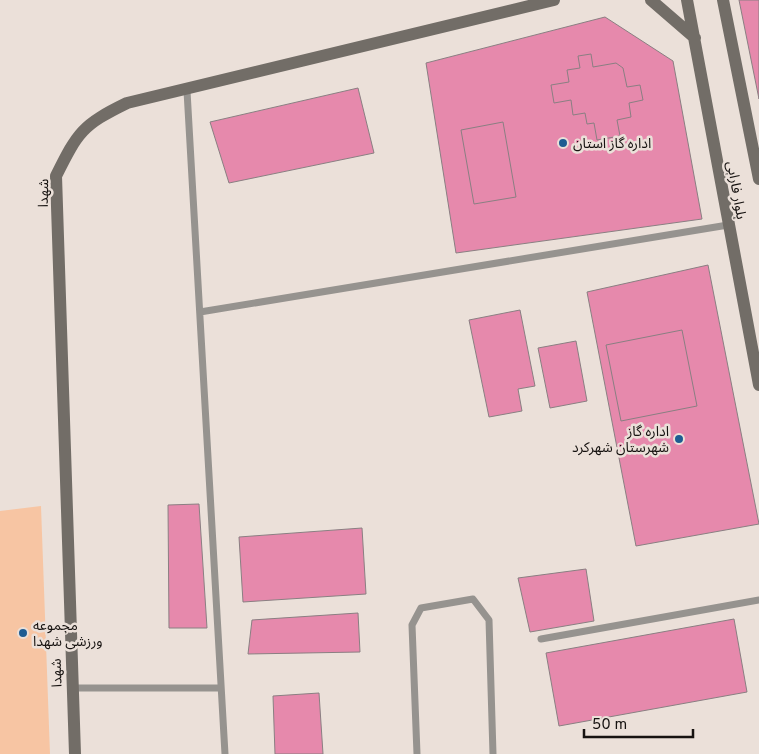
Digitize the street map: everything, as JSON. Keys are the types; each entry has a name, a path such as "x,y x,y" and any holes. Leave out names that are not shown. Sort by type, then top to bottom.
{"main road":[{"name":"شهدا","path":"75,754 56,176 77,135 95,118 127,104 554,0"},
{"path":"651,0 695,38"},
{"name":"بلوار فارابی","path":"687,0 759,385"},
{"name":"بلوار فارابی","path":"723,0 759,179"}],"lane":[{"path":"187,90 225,754"},
{"path":"200,312 728,225"},
{"path":"417,754 412,624 421,608 473,599 489,620 493,754"},
{"path":"541,639 759,600"},
{"path":"72,688 221,688"}],"shaded area":[{"name":"مجموعه ورزشی شهدا","path":"41,506 50,754 0,754 0,511"}],"building":[{"path":"739,0 759,0 759,99"},
{"name":"اداره گاز استان","path":"605,17 673,61 702,219 456,253 426,63"},
{"path":"591,54 593,67 616,63 623,68 627,87 640,85 643,100 629,103 631,117 617,120 620,136 597,140 594,123 587,124 585,113 573,115 571,100 554,103 551,85 569,82 567,70 580,68 578,56"},
{"path":"358,88 374,153 229,183 210,122"},
{"path":"503,122 516,197 474,204 461,130"},
{"name":"اداره گاز شهرستان شهرکرد","path":"708,265 759,524 636,546 587,292"},
{"path":"520,310 535,386 518,389 522,411 489,417 469,320"},
{"path":"682,330 697,406 621,421 606,345"},
{"path":"576,341 587,401 550,408 538,348"},
{"path":"199,504 207,628 169,628 168,505"},
{"path":"362,528 366,594 243,602 239,537"},
{"path":"586,569 594,621 530,632 518,578"},
{"path":"358,613 360,652 248,654 252,620"},
{"path":"734,619 747,692 559,726 546,653"},
{"path":"319,693 323,754 275,754 273,696"}],"place":[{"name":"اداره گاز استان","path":"563,143"},
{"name":"اداره گاز شهرستان شهرکرد","path":"679,439"},
{"name":"مجموعه ورزشی شهدا","path":"23,633"}]}
